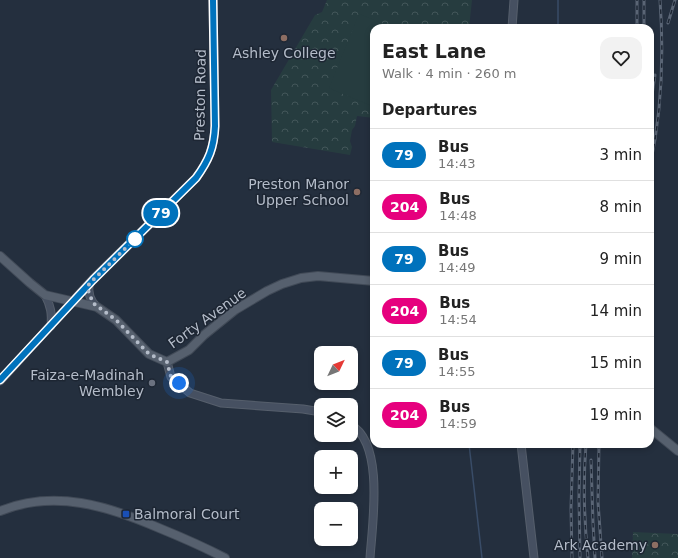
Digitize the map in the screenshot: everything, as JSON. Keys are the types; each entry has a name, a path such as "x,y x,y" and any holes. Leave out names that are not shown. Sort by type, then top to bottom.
{"main road":[{"path":"0,256 45,295"},
{"name":"Forty Avenue","path":"45,295 97,307 116,320 149,354 167,362 189,350 204,335 235,310 282,284 301,278 318,276 370,281"},
{"path":"654,431 678,450"},
{"path":"0,511 20,504 55,501 93,504 140,520 179,536 225,558"}],"street":[{"name":"Preston Road","path":"0,380 89,284 196,178 205,165 209,157 214,138 215,126 213,0"},
{"path":"512,24 514,0"},
{"path":"89,284 90,297 97,307"},
{"path":"45,295 50,303 52,312 51,326"},
{"path":"167,362 171,377 190,393 221,403 314,411"},
{"path":"358,432 365,440 374,474 374,505 370,558"},
{"path":"521,448 534,558"}],"green space":[{"path":"327,0 472,0 469,24 370,24 370,118 357,116 350,141 352,147 350,155 272,142 271,90 315,15 322,12"},
{"path":"359,14 384,24 370,24 370,105 329,88"},
{"name":"Ark Academy","path":"633,532 678,534 678,558 632,558"}],"waterway":[{"path":"558,0 558,24"},
{"path":"469,448 482,558"}],"railway":[{"path":"637,0 637,24"},
{"path":"644,0 644,24"},
{"path":"654,145 662,63 660,0"},
{"path":"668,23 675,0"},
{"path":"654,82 655,75"},
{"path":"572,558 571,508 573,448"},
{"path":"580,448 580,558"},
{"path":"586,448 584,501 588,558"},
{"path":"599,448 598,502 602,558"},
{"path":"591,460 595,558"}],"bus line":[{"name":"79","path":"0,380 89,284 196,178 205,165 212,146 215,126 213,0"}],"place":[{"name":"Ashley College","path":"284,38"},
{"name":"Preston Manor Upper School","path":"357,192"},
{"name":"Faiza-e-Madinah Wembley","path":"152,383"},
{"name":"Balmoral Court","path":"126,514"},
{"name":"Ark Academy","path":"655,545"}],"route":[{"path":"135,239 89,284 88,290 90,297 97,307 116,320 149,354 167,362 171,377 179,383"}]}
